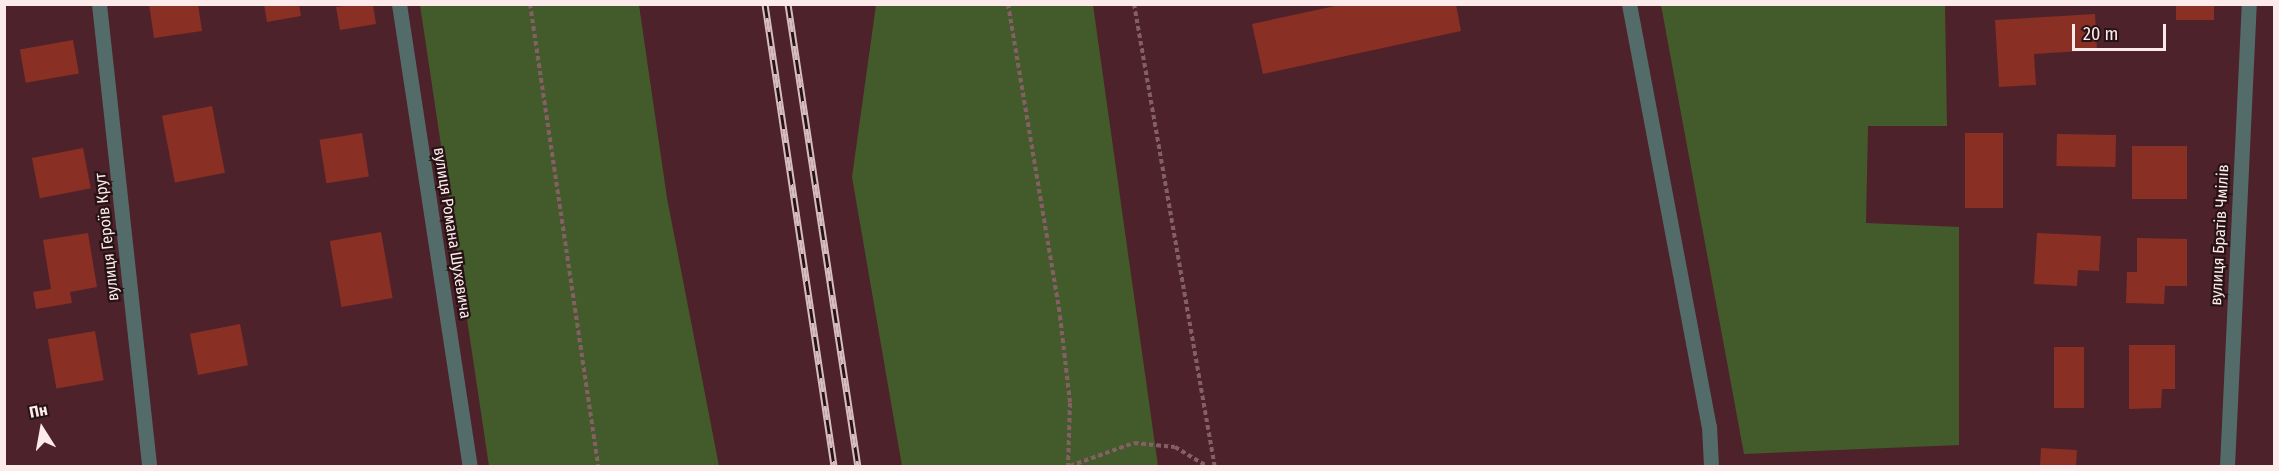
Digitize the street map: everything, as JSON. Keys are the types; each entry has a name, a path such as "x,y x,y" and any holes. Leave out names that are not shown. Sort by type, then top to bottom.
{"street":[{"name":"вулиця Героїв Крут","path":"99,4 149,466"},
{"name":"вулиця Романа Шухевича","path":"399,4 470,466"},
{"path":"1629,4 1709,426 1711,466"},
{"name":"вулиця Братів Чмілів","path":"2227,466 2249,4"}],"path":[{"path":"530,4 598,466"},
{"path":"1008,4 1060,316 1070,403 1069,466 1134,442 1175,447 1207,466"},
{"path":"1134,4 1215,466"}],"green space":[{"path":"420,5 639,5 667,198 719,466 489,466"},
{"path":"876,5 1093,5 1158,466 902,466 852,177"},
{"path":"1661,5 1945,5 1947,126 1868,126 1866,223 1959,227 1959,445 1744,454"}],"building":[{"path":"149,4 198,4 202,31 154,38"},
{"path":"264,4 299,4 301,16 267,22"},
{"path":"1344,4 1456,4 1461,31 1263,74 1252,24"},
{"path":"2176,4 2214,4 2214,20 2176,20"},
{"path":"373,5 376,24 340,30 336,7"},
{"path":"2095,14 2097,50 2034,54 2036,85 1999,87 1995,20"},
{"path":"73,40 79,73 26,83 20,49"},
{"path":"212,106 225,173 175,182 162,116"},
{"path":"362,133 369,176 326,183 320,140"},
{"path":"1965,133 2003,133 2003,208 1965,208"},
{"path":"2057,134 2116,135 2115,167 2056,166"},
{"path":"2132,146 2187,146 2187,199 2132,199"},
{"path":"83,148 91,188 40,198 32,158"},
{"path":"381,232 393,298 341,307 330,241"},
{"path":"88,233 97,287 70,292 72,303 36,309 33,292 51,289 43,240"},
{"path":"2037,233 2101,236 2099,271 2078,270 2077,286 2034,284"},
{"path":"2137,238 2187,239 2187,286 2165,286 2164,304 2126,303 2127,272 2137,272"},
{"path":"240,324 248,365 198,375 190,334"},
{"path":"95,331 104,380 56,389 48,339"},
{"path":"2129,345 2175,345 2175,389 2162,389 2161,408 2129,409"},
{"path":"2054,347 2084,347 2084,408 2054,408"},
{"path":"2041,448 2077,450 2076,466 2040,466"}],"railway":[{"path":"765,4 834,466"},
{"path":"788,4 858,466"}]}
